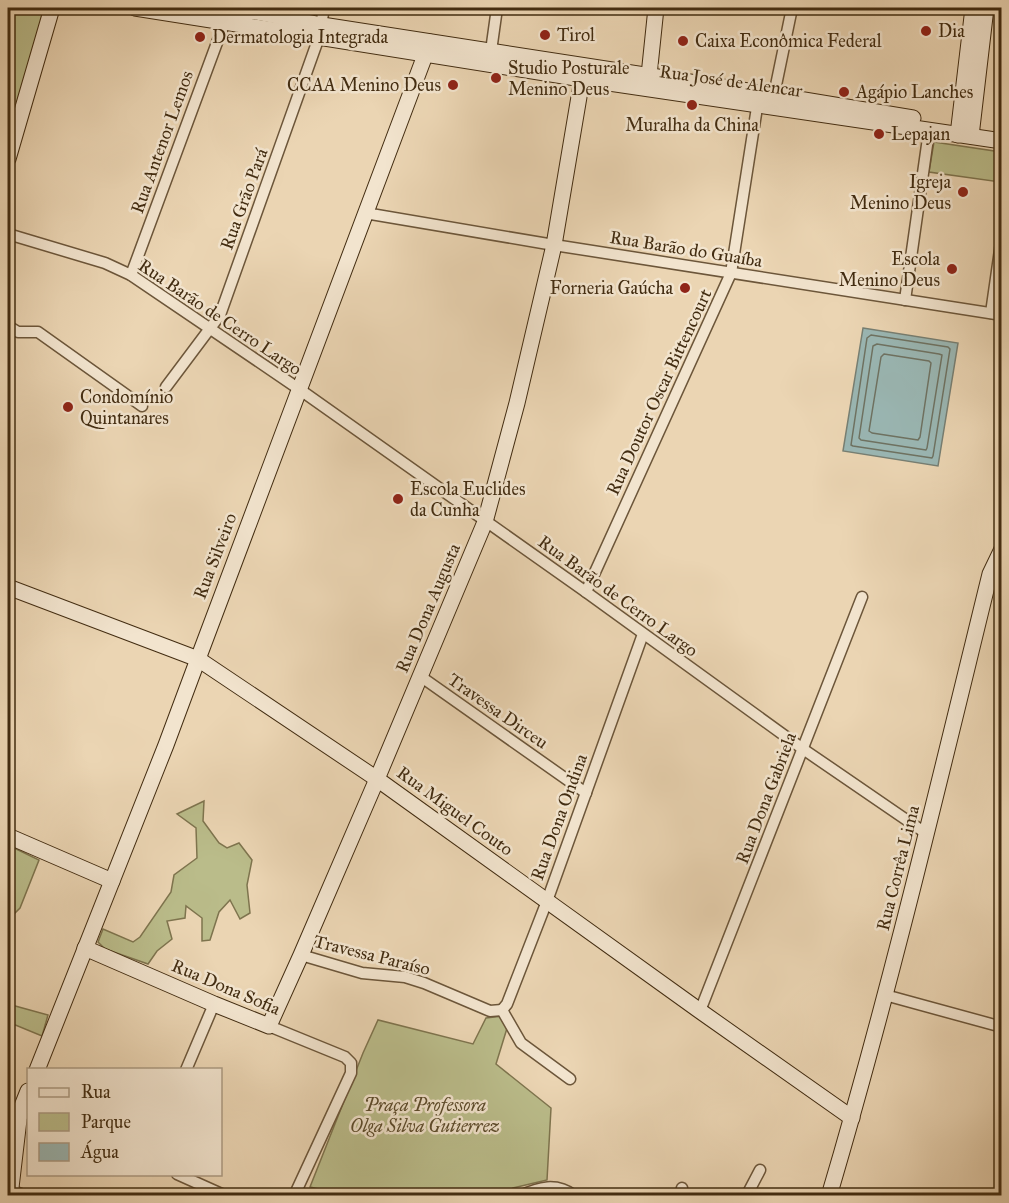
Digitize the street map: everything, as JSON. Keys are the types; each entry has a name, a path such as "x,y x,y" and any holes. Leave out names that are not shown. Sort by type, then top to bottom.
{"street":[{"path":"8,159 52,8"},
{"name":"Rua José de Alencar","path":"135,8 225,21 321,31 427,48 582,79 648,82"},
{"name":"Rua José de Alencar","path":"211,8 256,12 321,31"},
{"name":"Rua Grão Pará","path":"166,387 220,315 321,31 324,8"},
{"path":"490,51 497,8"},
{"path":"648,82 656,8"},
{"name":"Rua Doutor Oscar Bittencourt","path":"586,592 731,273 764,97 792,8"},
{"path":"965,131 973,8"},
{"path":"965,131 986,8"},
{"name":"Rua Antenor Lemos","path":"131,275 225,21"},
{"name":"Rua José de Alencar","path":"427,48 490,51 648,82 764,97 965,131 1002,141"},
{"name":"Rua Silveiro","path":"38,1068 166,745 427,48"},
{"name":"Rua Dona Augusta","path":"269,1026 377,779 485,522 518,403 554,245 582,79"},
{"name":"Rua José de Alencar","path":"764,97 929,130 965,131"},
{"path":"905,300 929,130"},
{"path":"965,131 1002,132"},
{"name":"Rua Barão do Guaíba","path":"365,213 996,314"},
{"name":"Rua Barão de Cerro Largo","path":"8,234 105,263 131,275 299,389 803,749 927,834"},
{"path":"996,314 1002,236"},
{"path":"8,326 18,332 38,332 142,406"},
{"name":"Rua Corrêa Lima","path":"829,1196 852,1118 927,834 990,574 1002,549"},
{"name":"Rua Miguel Couto","path":"8,587 198,659 377,779 852,1118"},
{"name":"Rua Dona Gabriela","path":"700,1011 862,597"},
{"name":"Rua Dona Ondina","path":"502,1010 507,1004 547,901 643,634"},
{"name":"Travessa Dirceu","path":"420,676 586,793"},
{"path":"8,836 112,881"},
{"name":"Rua Dona Sofia","path":"85,948 345,1057 351,1064 351,1072 301,1190"},
{"name":"Travessa Paraíso","path":"301,955 362,973 405,977 490,1011 502,1010"},
{"path":"885,995 1002,1027"},
{"path":"187,1068 214,1004"},
{"path":"502,1010 521,1043 570,1079"},
{"path":"26,1196 10,1193 19,1111 27,1093"},
{"path":"749,1196 749,1191 760,1170"},
{"path":"181,1176 226,1196"},
{"path":"520,1196 548,1186 567,1190 575,1196"},
{"path":"294,1196 301,1190"}],"green space":[{"path":"8,8 46,8 8,137"},
{"path":"934,142 1001,152 1000,182 929,172"},
{"path":"204,801 203,821 219,843 227,848 239,843 252,860 247,885 250,913 240,919 230,900 219,912 210,940 202,941 202,918 186,906 185,918 167,921 172,939 157,951 148,964 105,949 98,942 103,929 133,942 140,937 171,892 174,875 197,858 196,828 177,814"},
{"path":"8,845 39,860 20,908 8,920"},
{"path":"8,1004 48,1015 42,1036 8,1022"},
{"name":"Praça Professora Olga Silva Gutierrez","path":"503,1016 508,1025 496,1064 551,1108 547,1180 513,1188 500,1196 349,1196 310,1187 378,1020 473,1044 486,1018"}],"water":[{"path":"863,328 958,343 938,466 843,451"}],"place":[{"name":"Dia","path":"926,31"},
{"name":"Tirol","path":"545,35"},
{"name":"Dermatologia Integrada","path":"200,37"},
{"name":"Caixa Econômica Federal","path":"683,41"},
{"name":"Studio Posturale Menino Deus","path":"496,78"},
{"name":"CCAA Menino Deus","path":"453,85"},
{"name":"Agápio Lanches","path":"844,92"},
{"name":"Muralha da China","path":"692,105"},
{"name":"Lepajan","path":"879,134"},
{"name":"Igreja Menino Deus","path":"963,192"},
{"name":"Escola Menino Deus","path":"952,269"},
{"name":"Forneria Gaúcha","path":"685,288"},
{"name":"Condomínio Quintanares","path":"68,407"},
{"name":"Escola Euclides da Cunha","path":"398,499"}]}
